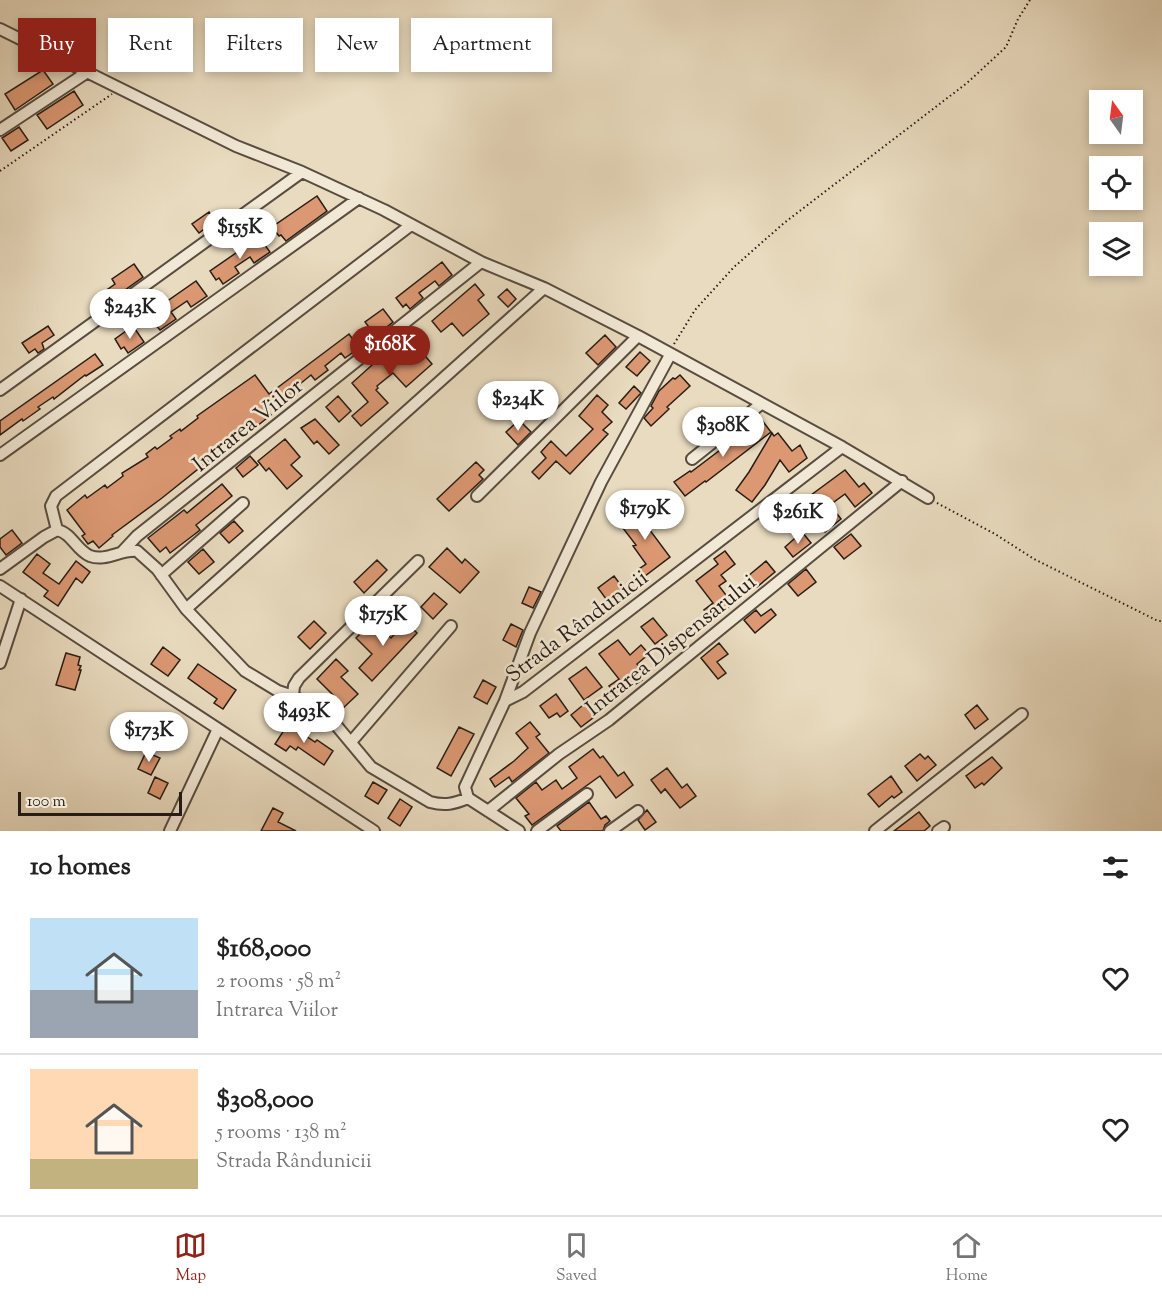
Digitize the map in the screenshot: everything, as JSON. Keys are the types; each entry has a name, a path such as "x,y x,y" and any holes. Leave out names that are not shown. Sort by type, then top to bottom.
{"street":[{"path":"0,29 236,146 303,172 481,262 544,288 638,336 842,447 928,498"},
{"path":"0,130 86,73"},
{"path":"0,390 303,172"},
{"path":"0,455 358,198"},
{"path":"57,530 51,506 56,496 411,225"},
{"name":"Intrarea Viilor","path":"123,551 137,536 481,262"},
{"path":"186,609 544,288"},
{"path":"477,496 638,336"},
{"path":"519,831 468,798 465,787 505,701 530,633 601,482 670,355"},
{"path":"692,459 762,405"},
{"name":"Strada Rândunicii","path":"505,701 523,692 842,447"},
{"name":"Intrarea Dispensarului","path":"488,811 559,754 609,720 902,481"},
{"path":"161,575 243,503"},
{"path":"0,569 57,530 66,533 91,556 107,557 131,550 142,553 186,609 245,671 278,691 293,696 320,711 351,742 358,754 371,767 430,802 441,805 453,804 468,798"},
{"path":"293,696 294,686 299,678 418,561"},
{"path":"0,586 374,831"},
{"path":"0,663 21,600"},
{"path":"351,742 451,626"},
{"path":"875,831 1022,714"},
{"path":"170,831 218,729"},
{"path":"537,831 587,794"},
{"path":"610,831 638,811"}],"path":[{"path":"670,355 675,341 695,310 734,267 784,223 967,83 1006,47 1030,0"},
{"path":"0,171 119,89"},
{"path":"928,498 995,534 1034,559 1162,621"}],"building":[{"path":"40,72 44,72 53,84 15,110 5,94"},
{"path":"74,91 83,105 47,129 37,115"},
{"path":"19,127 28,140 11,151 2,138"},
{"path":"317,196 327,211 286,241 281,235 279,236 272,227"},
{"path":"209,212 215,221 199,233 192,224"},
{"path":"259,237 270,252 254,263 250,257 235,267 239,273 223,284 219,278 216,280 210,271"},
{"path":"442,262 452,275 439,286 435,281 419,293 423,298 410,309 406,304 403,307 396,298"},
{"path":"134,264 143,277 100,308 94,299 115,284 112,279"},
{"path":"196,281 207,296 191,307 187,301 171,312 176,319 160,330 155,324 153,326 146,316"},
{"path":"475,284 484,295 478,300 489,314 463,336 452,323 441,332 432,321"},
{"path":"507,289 516,299 508,307 498,297"},
{"path":"383,309 393,322 379,333 375,328 372,331 365,322"},
{"path":"48,326 54,335 42,343 44,349 38,353 35,349 29,353 22,343"},
{"path":"133,326 144,342 128,353 124,347 121,349 115,339"},
{"path":"349,334 359,348 345,358 341,353 325,366 328,370 315,380 311,375 295,388 299,393 285,403 281,399 266,409 271,415 257,426 253,421 238,433 241,437 227,447 223,442 210,453 213,457 112,535 99,548 93,541 88,544 82,536 85,534 67,510 85,495 87,498 105,485 107,488 123,476 122,473 148,457 146,454 155,447 157,449 172,438 170,436 180,429 181,431 198,418 197,416 255,375 269,394"},
{"path":"417,335 426,345 420,350 432,364 406,387 393,373 377,386 376,390 388,403 361,426 352,416 368,402 352,383 381,357 386,362"},
{"path":"605,335 616,347 598,365 586,353"},
{"path":"640,352 650,361 637,376 626,367"},
{"path":"95,354 103,365 85,375 54,399 53,397 38,407 40,409 23,421 22,419 0,435 0,421"},
{"path":"680,375 690,386 667,407 669,409 651,426 644,418 653,408 651,406 659,391 673,378"},
{"path":"634,386 641,393 626,409 619,403"},
{"path":"597,395 608,405 602,412 612,422 603,430 608,434 570,474 556,461 539,479 532,472 546,458 541,452 551,441 566,456 593,429 579,416"},
{"path":"338,396 351,411 339,422 326,407"},
{"path":"315,419 339,445 329,454 317,441 314,444 301,428"},
{"path":"761,419 771,432 685,496 674,482 691,472"},
{"path":"519,420 531,432 518,445 506,432"},
{"path":"772,433 774,436 778,433 792,451 800,445 807,458 789,472 780,460 752,502 736,490"},
{"path":"285,439 300,457 291,465 302,476 287,489 269,468 266,471 258,461"},
{"path":"250,456 258,465 243,477 236,468"},
{"path":"476,462 484,470 479,475 483,479 449,511 437,499"},
{"path":"845,470 859,487 864,483 872,493 855,507 845,494 830,505 841,519 825,532 814,519 800,530 789,516 795,512 792,509"},
{"path":"222,484 232,496 196,525 200,530 191,537 170,553 166,547 160,552 148,538 184,510 187,513"},
{"path":"640,508 650,522 646,525 670,557 645,576 639,569 646,564 633,546 636,545 619,523"},
{"path":"234,521 243,531 229,543 220,533"},
{"path":"12,530 22,543 6,555 0,547 0,539"},
{"path":"802,532 811,543 793,557 785,547"},
{"path":"851,534 861,546 844,559 834,547"},
{"path":"447,548 462,563 465,559 479,572 460,593 429,567"},
{"path":"203,549 214,562 199,574 188,562"},
{"path":"725,551 735,564 721,575 726,581 719,586 733,604 712,620 704,610 713,603 696,581 718,564 714,559"},
{"path":"37,554 50,564 43,573 59,584 76,561 90,572 82,583 76,578 58,606 44,596 48,591 23,572"},
{"path":"377,560 387,570 364,593 354,582"},
{"path":"766,561 775,572 757,587 748,576"},
{"path":"806,569 816,582 798,596 788,584"},
{"path":"614,576 623,588 616,593 618,596 609,603 598,588"},
{"path":"529,587 541,592 533,608 522,603"},
{"path":"434,593 447,604 433,619 421,607"},
{"path":"771,609 776,615 755,633 744,620 756,610 761,616"},
{"path":"653,618 667,635 655,644 641,627"},
{"path":"314,621 326,633 310,649 298,637"},
{"path":"373,621 391,638 406,622 417,633 372,681 359,668 372,654 356,638"},
{"path":"511,624 523,630 516,647 503,640"},
{"path":"618,640 630,655 641,645 649,654 637,664 645,674 639,677 642,680 617,696 609,686 619,679 599,654"},
{"path":"719,643 728,654 717,662 726,673 718,679 701,658"},
{"path":"163,647 180,660 168,676 151,664"},
{"path":"66,653 80,657 78,665 81,666 79,670 81,670 75,690 56,685"},
{"path":"336,659 348,671 341,677 358,694 341,710 329,698 333,695 317,679"},
{"path":"198,664 236,690 223,709 214,703 217,699 188,678"},
{"path":"586,667 602,687 584,700 569,679"},
{"path":"483,680 496,687 487,704 474,697"},
{"path":"556,694 568,711 560,717 557,713 549,718 540,706"},
{"path":"588,701 598,714 581,727 571,715"},
{"path":"977,705 988,719 975,729 965,715"},
{"path":"530,722 540,734 536,737 549,753 512,782 509,777 495,787 490,779 528,748 516,733"},
{"path":"288,724 333,751 324,765 298,747 296,750 290,746 286,751 275,744"},
{"path":"459,727 474,734 451,776 437,768"},
{"path":"593,749 600,758 603,756 618,776 624,772 633,785 616,798 600,776 532,825 525,816 529,814 516,798 536,782 542,790 556,780 562,789 577,778 569,767"},
{"path":"146,752 160,758 151,775 138,769"},
{"path":"920,754 925,759 928,756 936,765 917,781 905,766"},
{"path":"992,757 1002,768 984,785 982,783 975,788 966,776"},
{"path":"667,768 682,788 687,784 696,796 680,808 665,789 661,793 651,780"},
{"path":"891,776 902,792 894,798 892,796 879,807 868,794"},
{"path":"155,777 168,783 160,799 148,793"},
{"path":"373,782 387,790 378,804 365,796"},
{"path":"400,799 412,807 400,826 388,818"},
{"path":"589,802 601,819 606,816 610,821 605,825 603,831 561,831 557,826"},
{"path":"273,808 283,813 278,822 296,831 261,831"},
{"path":"647,810 656,822 645,830 638,820"},
{"path":"919,812 930,826 924,831 894,831"}]}
